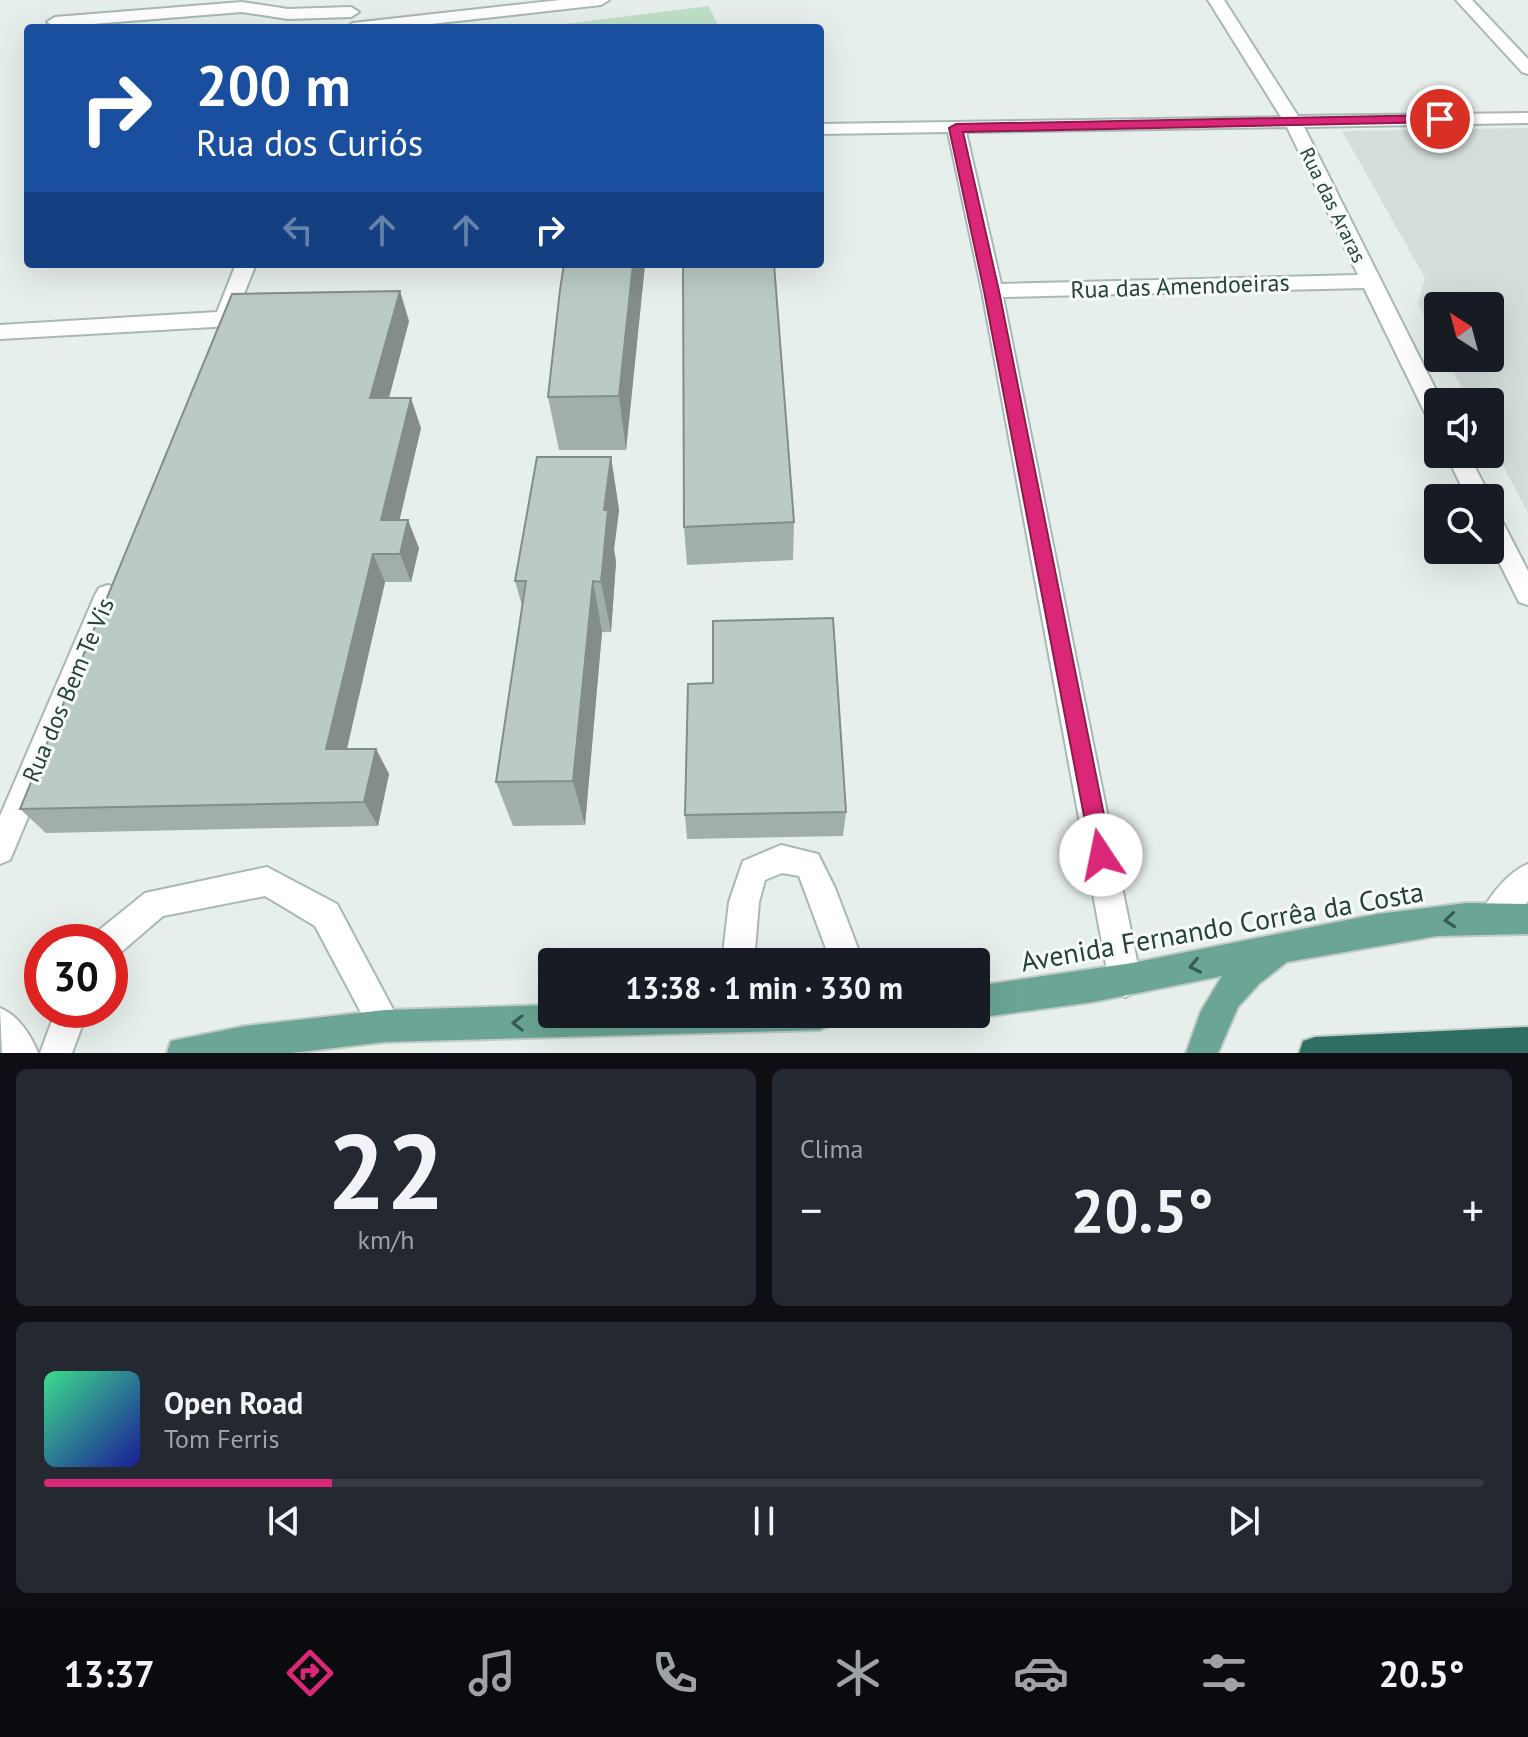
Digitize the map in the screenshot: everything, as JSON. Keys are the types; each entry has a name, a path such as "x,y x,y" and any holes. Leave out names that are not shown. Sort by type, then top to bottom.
{"highway":[{"path":"1315,1053 1528,1043"}],"main road":[{"name":"Avenida Fernando Corrêa da Costa","path":"990,1000 1125,981 1393,925 1495,916 1528,919"},
{"path":"1202,1053 1221,1001 1240,978 1270,957 1299,945"},
{"path":"183,1053 385,1026 538,1022"}],"street":[{"path":"55,22 242,7 288,14 353,13 601,0"},
{"name":"Rua das Araras","path":"1216,0 1293,122 1424,389"},
{"path":"1464,0 1528,69"},
{"path":"824,129 1528,118"},
{"path":"956,128 992,291 1125,981"},
{"path":"213,346 244,268"},
{"name":"Rua das Amendoeiras","path":"992,291 1369,281"},
{"path":"2,332 225,318"},
{"path":"1504,548 1528,595"},
{"name":"Rua dos Bem Te Vis","path":"0,850 13,793 116,576"},
{"path":"739,948 744,902 753,871 781,859 808,864 842,948"},
{"path":"1495,916 1528,878"},
{"path":"128,926 156,903 267,881 326,915 385,1026"},
{"path":"0,1024 22,1053"},
{"path":"56,1053 65,1028"}],"shaded area":[{"path":"1528,128 1528,513 1504,468 1504,388 1462,388 1453,372 1504,372 1504,292 1424,292 1424,316 1418,304 1425,278 1342,131"}],"green space":[{"path":"709,6 717,24 567,24"}],"building":[{"path":"563,268 633,268 619,396 548,397"},
{"path":"683,268 774,268 794,522 684,527"},
{"path":"400,291 370,398 411,398 381,520 408,520 400,554 373,554 326,749 376,749 364,802 20,809 232,294"},
{"path":"537,457 611,457 604,510 608,510 601,582 593,581 573,781 496,782 526,581 515,581"},
{"path":"833,618 846,812 685,815 688,684 713,683 713,621"}],"route":[{"path":"1101,855 992,291 956,128 1440,119"}]}
